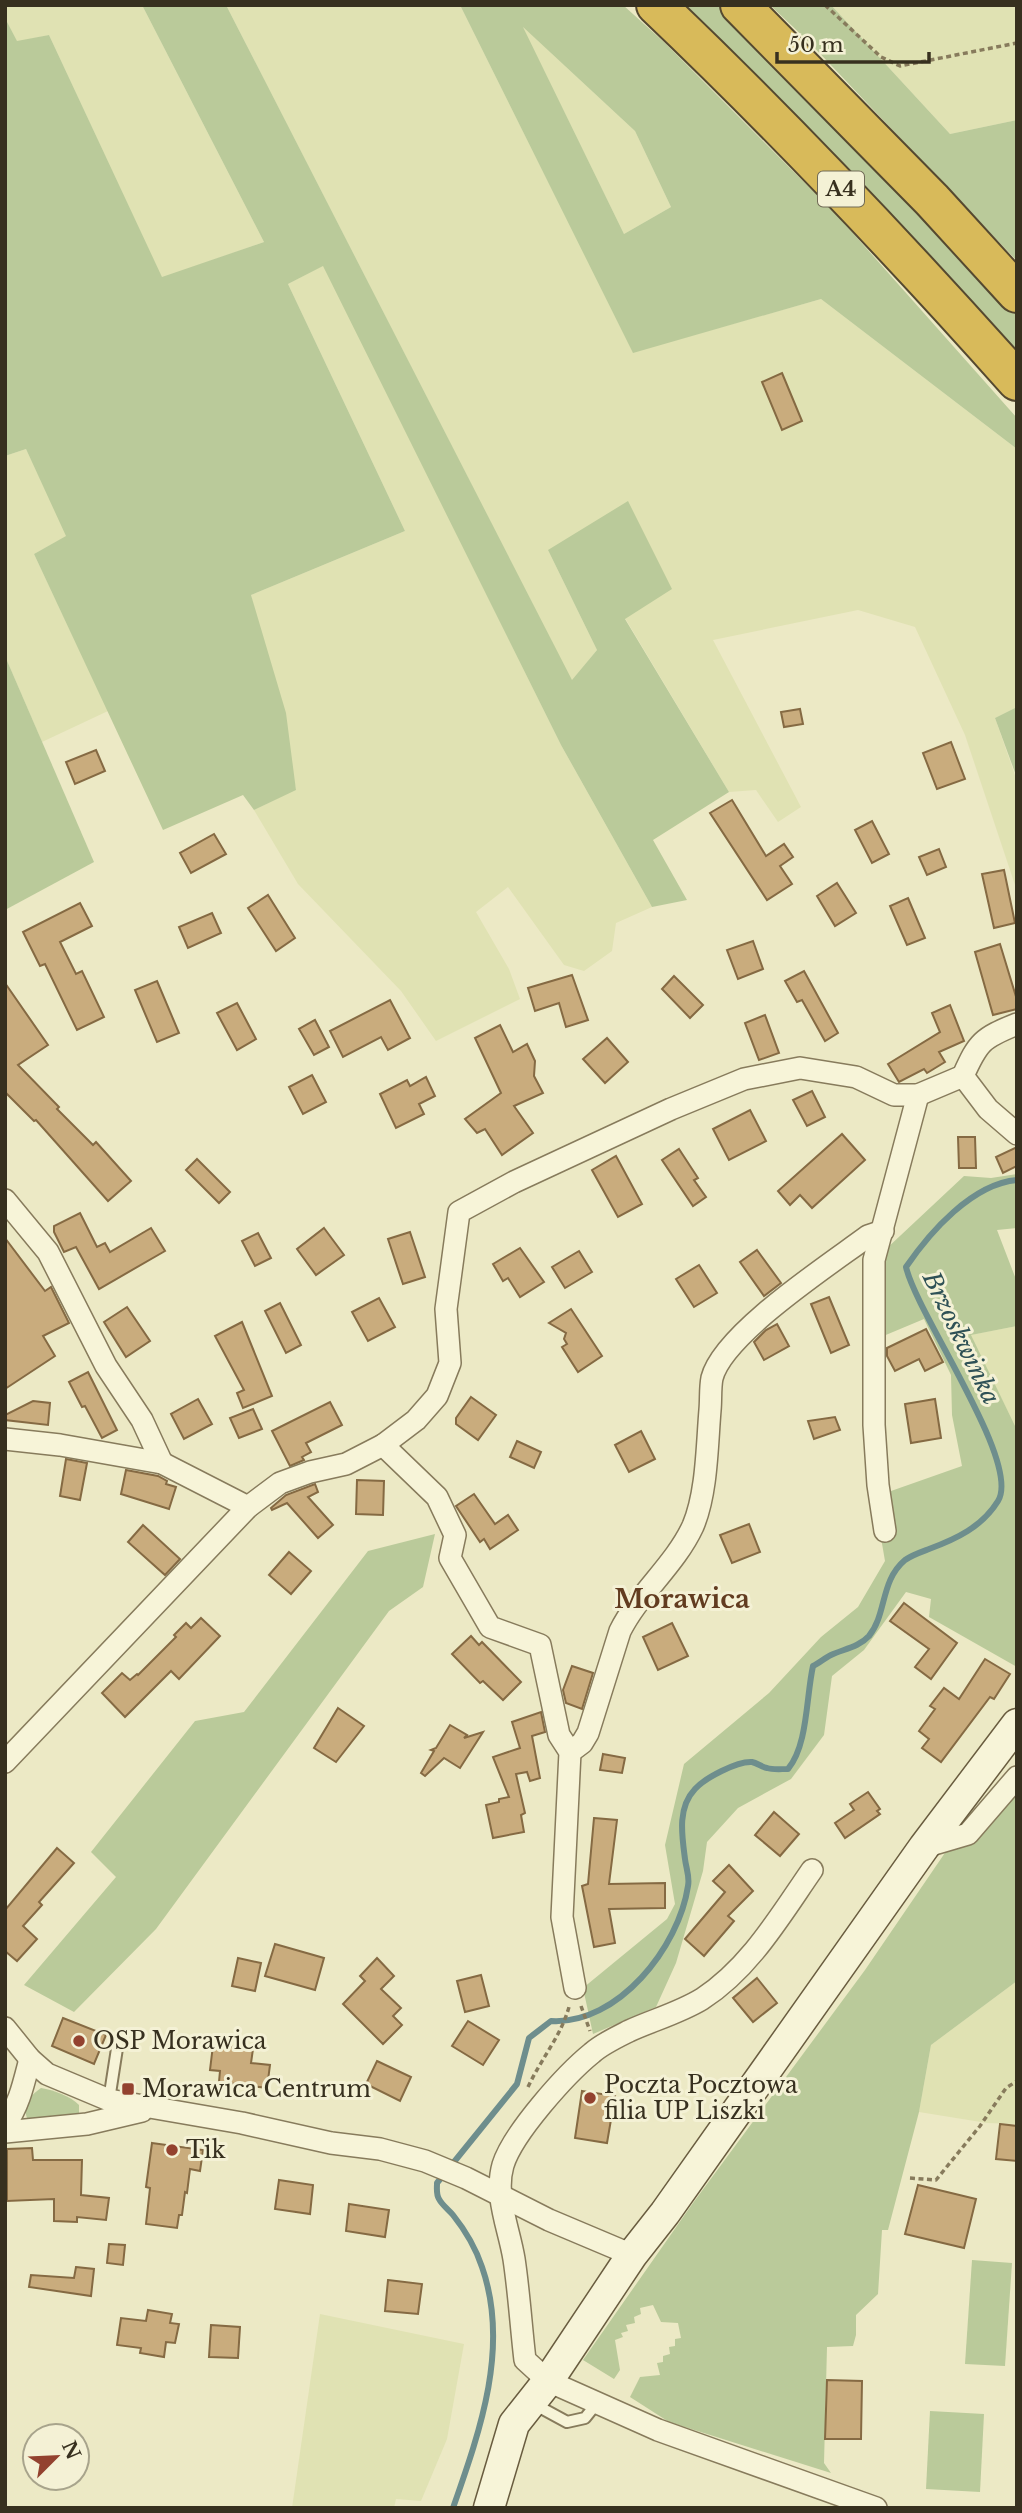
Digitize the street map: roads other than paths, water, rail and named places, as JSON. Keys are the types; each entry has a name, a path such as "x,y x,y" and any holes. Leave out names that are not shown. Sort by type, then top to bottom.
{"highway":[{"name":"A4","path":"656,5 812,158 1017,381"},
{"name":"A4","path":"740,5 893,160 1017,293"}],"street":[{"path":"5,1762 248,1507 280,1483 310,1472 346,1464 383,1445 416,1420 437,1396 450,1363 446,1309 458,1212 514,1182 671,1109 744,1079 800,1068 856,1077 894,1095 918,1095 963,1076 975,1051 989,1035 1017,1024"},
{"path":"963,1076 988,1109 1017,1134"},
{"path":"885,1531 878,1485 874,1425 874,1260 918,1095"},
{"path":"5,1200 48,1252 106,1366 142,1420 162,1463"},
{"path":"570,1752 582,1743 588,1733 620,1630 627,1616 683,1546 694,1523 706,1463 712,1377 725,1354 752,1323 868,1236 883,1231"},
{"path":"5,1439 60,1445 162,1463 248,1507"},
{"path":"383,1445 437,1497 455,1535 450,1558 490,1627 540,1645 559,1735 570,1752 562,1917 578,1997"},
{"path":"489,2508 514,2424 924,1847 1017,1724"},
{"path":"924,1847 968,1834 1017,1777"},
{"path":"539,2391 525,2360 514,2259 500,2194 503,2165 512,2146 560,2083 596,2050 628,2031 674,2013 702,1998 732,1974 759,1946 812,1870"},
{"path":"5,2028 30,2059 47,2074 109,2100 242,2123 331,2143 380,2149 425,2161 500,2194 549,2220 632,2255"},
{"path":"5,2125 15,2106 30,2059"},
{"path":"5,2132 87,2124 154,2108"},
{"path":"539,2391 597,2403 659,2430 876,2508"}],"lane":[{"path":"109,2100 118,2042"},
{"path":"539,2391 567,2422 585,2418 597,2403"}],"waterway":[{"name":"Brzoskwinka","path":"453,2508 473,2449 488,2389 493,2328 490,2297 480,2260 462,2227 439,2199 437,2183 517,2084 529,2038 551,2021 576,2019 599,2010 621,1996 641,1978 658,1957 672,1933 688,1886 682,1823 685,1805 695,1789 722,1771 746,1762 769,1769 788,1769 795,1759 803,1734 813,1666 869,1636 879,1618 891,1578 905,1560 968,1531 984,1518 998,1501 1001,1482 995,1455 965,1388 914,1289 906,1267 927,1239 968,1200 1000,1183 1017,1180"}],"place":[{"name":"OSP Morawica","path":"79,2041"},
{"name":"Morawica Centrum","path":"128,2089"},
{"name":"Poczta Pocztowa filia UP Liszki","path":"590,2098"},
{"name":"Tik","path":"172,2150"}],"district":[{"name":"Morawica","path":"682,1599"}]}
